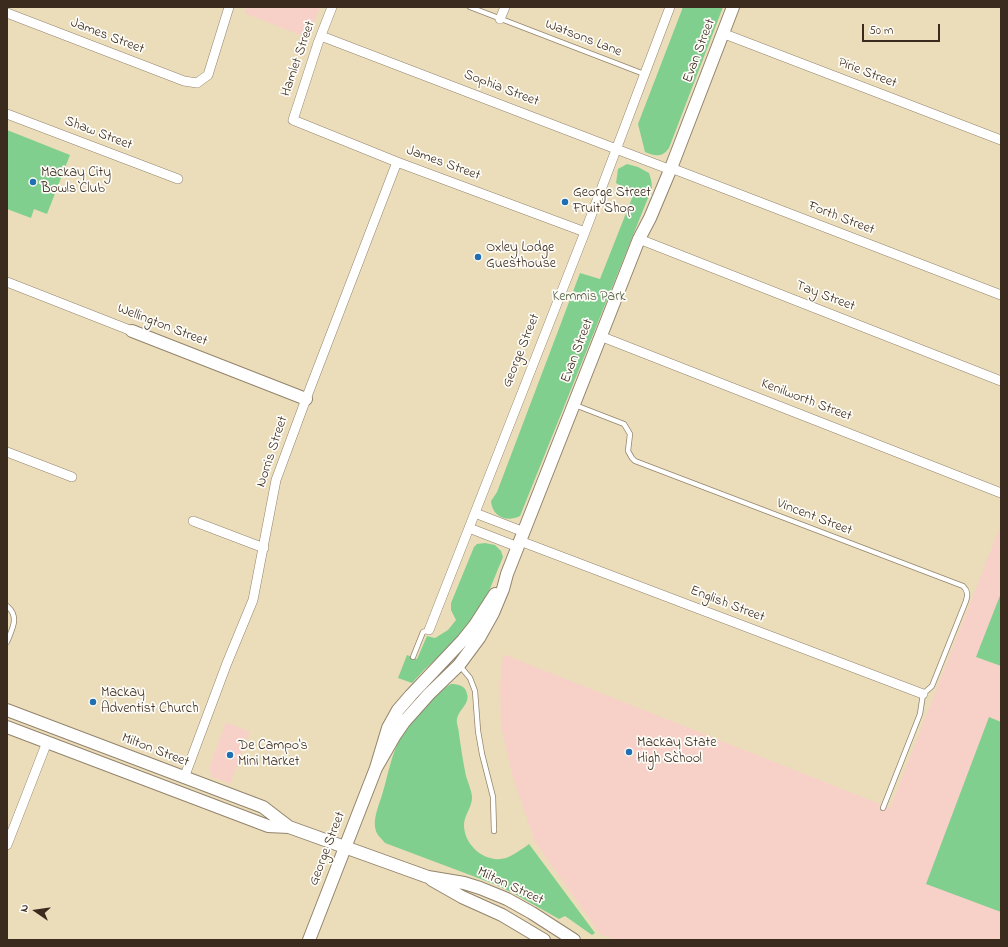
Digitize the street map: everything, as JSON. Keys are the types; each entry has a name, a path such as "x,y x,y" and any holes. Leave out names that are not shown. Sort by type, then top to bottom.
{"street":[{"name":"James Street","path":"7,13 184,81 197,83 208,75 229,7"},
{"name":"Hamlet Street","path":"293,120 332,7"},
{"path":"500,19 505,7"},
{"name":"George Street","path":"429,630 586,232 670,7"},
{"name":"Evan Street","path":"459,665 479,638 493,614 507,574 600,336 639,239 650,218 671,169 733,7"},
{"name":"Pirie Street","path":"722,33 1001,140"},
{"name":"Sophia Street","path":"321,36 671,169"},
{"name":"Shaw Street","path":"7,114 178,179"},
{"name":"James Street","path":"293,120 397,162 586,232"},
{"name":"Norris Street","path":"184,778 253,600 276,480 397,162"},
{"name":"Forth Street","path":"671,169 1001,295"},
{"name":"Tay Street","path":"639,239 1001,380"},
{"name":"Wellington Street","path":"7,282 306,399"},
{"name":"Kenilworth Street","path":"600,336 1001,493"},
{"path":"7,452 72,477"},
{"path":"475,513 521,540"},
{"path":"193,521 264,548"},
{"path":"469,528 521,540"},
{"name":"English Street","path":"521,540 923,694"},
{"name":"Evan Street","path":"449,655 475,625 507,574"},
{"path":"449,655 459,665"},
{"name":"George Street","path":"309,940 376,768 386,733 398,710 423,680 449,655"},
{"name":"George Street","path":"376,768 402,725 421,702 459,665"},
{"name":"Milton Street","path":"7,710 263,807 288,827"},
{"name":"Milton Street","path":"7,727 268,826 288,827 428,877 464,883 492,893 532,913 574,940"},
{"path":"7,845 52,728"},
{"path":"179,793 184,778"},
{"name":"Milton Street","path":"428,877 462,897 513,920 544,940"}],"lane":[{"name":"Watsons Lane","path":"470,7 644,74"},
{"name":"Vincent Street","path":"574,404 624,424 630,434 628,448 630,455 639,463 963,586 967,590 968,595 966,601 932,686 923,694"},
{"path":"7,606 14,614 15,618 7,642"},
{"name":"George Street","path":"414,657 423,632 429,630"},
{"path":"459,665 470,678 475,691 479,739 493,797 494,831"},
{"path":"883,808 920,714 923,694"}],"shaded area":[{"path":"247,7 320,7 308,38 244,13"},
{"name":"Mackay State High School","path":"1001,524 1001,940 616,940 600,934 535,842 513,778 501,727 500,686 503,654 890,808"},
{"path":"226,722 250,732 230,784 212,777 209,768"}],"green space":[{"path":"683,7 723,7 669,148 661,155 655,155 645,152 638,124"},
{"name":"Mackay City Bowls Club","path":"7,130 70,155 47,214 34,209 31,218 7,209"},
{"name":"Kemmis Park","path":"627,164 638,167 649,173 652,183 651,192 520,516 510,519 501,517 494,511 491,501 497,492 580,273 600,279 634,193 616,183 618,169"},
{"path":"485,543 495,545 501,551 503,557 489,591 469,624 452,644 412,683 398,678 407,655 417,659 427,636 435,638 448,630 456,620 451,610 451,603 474,547 477,544"},
{"path":"1001,593 1001,666 976,657"},
{"path":"451,684 463,687 468,698 466,704 458,715 457,721 466,776 472,796 472,800 464,821 465,832 468,839 472,846 483,855 498,859 509,857 529,844 595,933 592,935 565,916 559,919 494,884 385,843 378,836 375,827 376,813 392,757 397,745 413,719 427,703"},
{"path":"989,717 1001,722 1001,912 926,884"}],"place":[{"name":"Mackay City Bowls Club","path":"33,182"},
{"name":"George Street Fruit Shop","path":"565,202"},
{"name":"Oxley Lodge Guesthouse","path":"478,257"},
{"name":"Mackay Adventist Church","path":"93,702"},
{"name":"Mackay State High School","path":"629,752"},
{"name":"De Campo's Mini Market","path":"230,755"}]}
